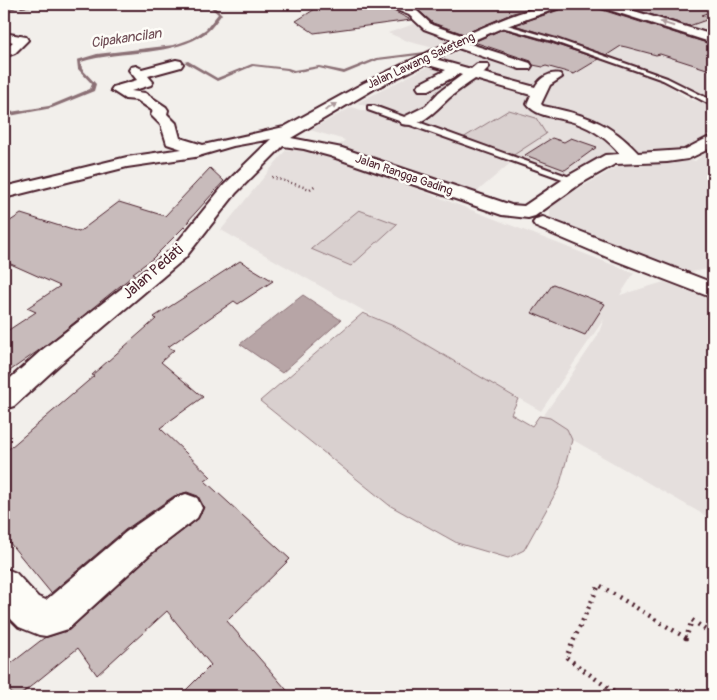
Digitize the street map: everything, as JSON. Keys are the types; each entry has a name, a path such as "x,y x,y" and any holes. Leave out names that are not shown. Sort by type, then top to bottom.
{"street":[{"path":"387,4 413,12 428,27 460,42 525,66"},
{"name":"Jalan Lawang Saketeng","path":"283,136 369,86 460,42 500,25 560,4"},
{"path":"601,4 713,39"},
{"path":"4,36 22,40 11,50 4,53"},
{"path":"106,85 114,86 114,82 174,65 161,59 155,52"},
{"path":"425,60 471,75 539,93"},
{"path":"408,121 431,109 444,95 486,65"},
{"path":"424,87 456,70"},
{"path":"139,74 146,82 118,90 130,96 140,96 150,101 161,110 159,115 168,123 173,141 200,149"},
{"path":"555,77 544,83 534,107 588,121 624,146 633,158"},
{"path":"4,192 127,162 283,136"},
{"name":"Jalan Pedati","path":"4,398 178,254 230,190 283,136"},
{"name":"Jalan Rangga Gading","path":"283,136 304,144 336,152 509,211 536,218 616,254 713,291"},
{"path":"536,218 574,180 612,158 667,157 688,154 713,140"},
{"path":"4,585 29,613 46,620 55,616 138,543 186,508"}],"lane":[{"path":"500,25 554,40 665,78 713,104"},
{"path":"371,108 574,180"}],"path":[{"path":"246,173 279,178 310,189 316,185"},
{"path":"619,696 566,657 599,585 686,638 692,620 713,635"}],"shaded area":[{"path":"573,4 590,4 713,42 713,102 703,99 666,76 601,54 510,27"},
{"path":"613,4 713,4 713,35"},
{"path":"414,24 453,38 434,48 410,42 388,33"},
{"path":"508,30 660,79 687,98 713,106 713,130 690,150 674,155 695,161 713,147 713,268 681,274 584,238 550,218 550,205 638,155 611,151 562,175 357,103 477,41"},
{"path":"352,107 514,160 473,195 335,149 345,140 310,130"},
{"path":"509,110 536,118 546,134 506,160 458,141"},
{"path":"305,149 322,152 634,273 620,295 664,282 713,300 713,520 540,421 597,337 604,319 541,411 221,230 286,150"},
{"path":"359,210 397,224 351,266 311,249"},
{"path":"303,295 341,320 282,373 240,344"},
{"path":"363,313 396,327 518,399 511,414 532,426 539,416 550,418 567,429 572,440 559,487 524,550 508,558 457,543 389,505 260,401"}],"building":[{"path":"323,4 380,4 411,20 314,33 296,21"},
{"path":"402,4 548,4 513,13 464,34 433,23 418,10"},
{"path":"567,4 594,4 596,8 713,45 713,71 660,54 656,55 621,46 607,55 515,25 565,8"},
{"path":"617,4 713,4 713,11 701,15 712,18 689,26"},
{"path":"503,29 599,59 574,74 546,66 533,65 531,61 474,42"},
{"path":"552,138 564,142 571,138 597,147 565,170 525,155"},
{"path":"210,168 224,181 188,221 190,221 152,259 133,273 135,274 45,346 4,375 4,333 36,312 27,308 60,286 4,261 4,225 21,214 79,232 119,202 165,216"},
{"path":"240,261 273,281 238,304 234,301 168,347 174,350 161,362 203,397 160,428 211,477 205,481 290,559 227,621 292,696 180,696 211,665 167,611 97,675 78,648 19,696 13,696 4,679 4,669 44,638 69,630 151,555 198,519 204,507 198,496 187,492 174,496 125,530 51,593 4,536 4,453 94,376 92,375 156,319 154,317"},
{"path":"553,284 605,304 585,335 532,313"}],"waterway":[{"name":"Cipakancilan","path":"4,115 50,107 92,90 94,84 80,69 79,61 116,53 175,46 192,40 208,30 220,14 209,4"},
{"path":"186,62 217,80 252,65 288,69 293,72 319,67 344,73 377,59 425,53"}],"railway":[{"path":"4,8 52,4"}]}
